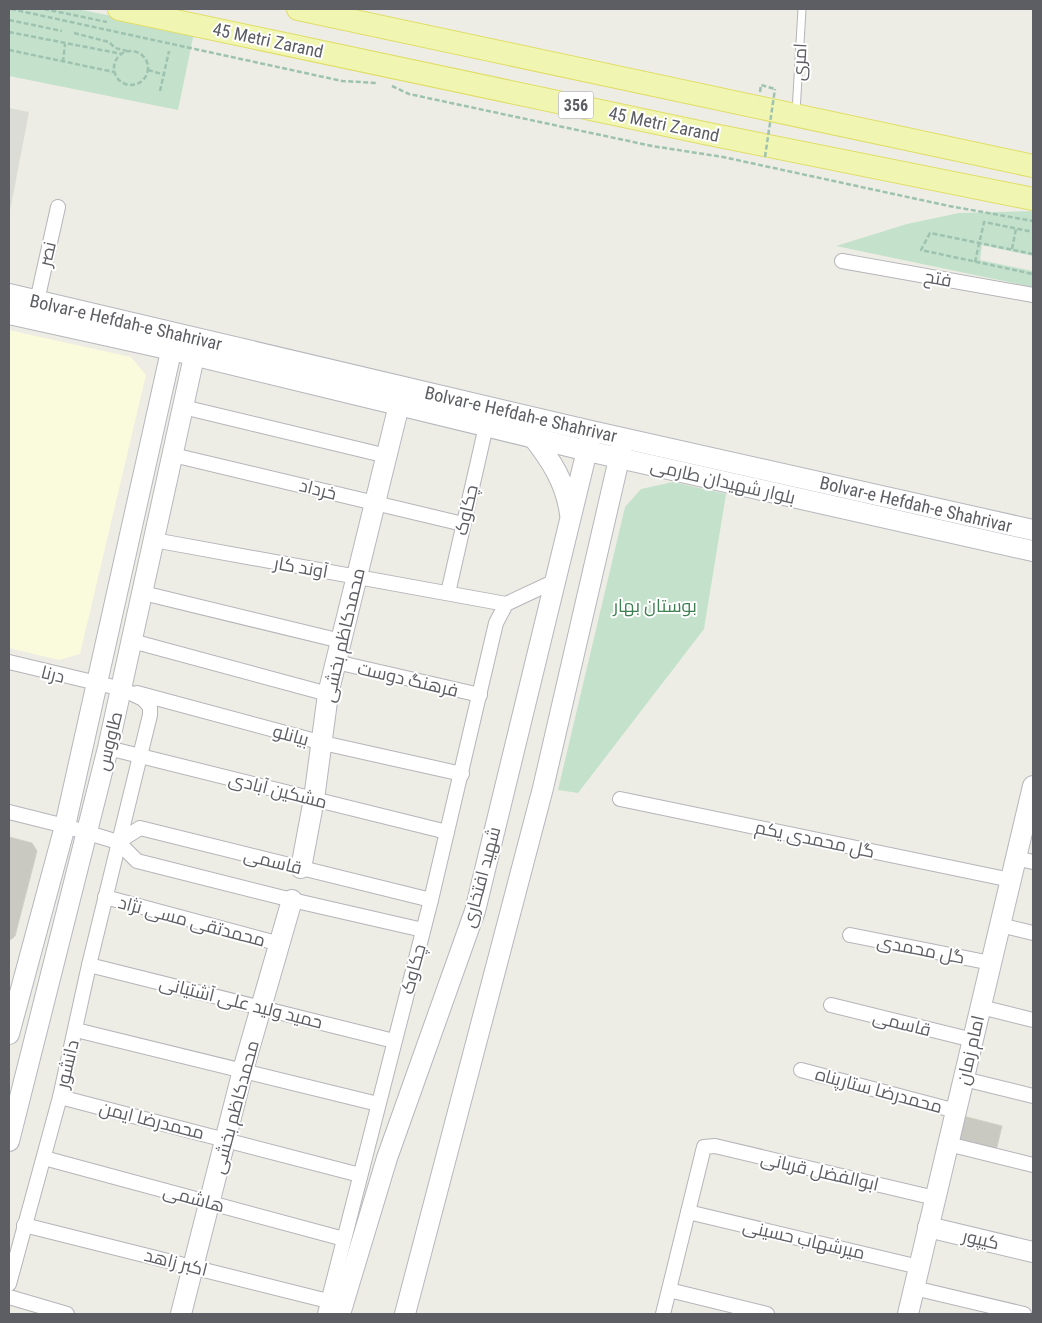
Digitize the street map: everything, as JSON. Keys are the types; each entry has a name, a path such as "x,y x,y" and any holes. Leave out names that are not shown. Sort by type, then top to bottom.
{"main road":[{"name":"45 Metri Zarand","path":"119,9 732,139 1033,200"},
{"name":"45 Metri Zarand","path":"303,9 1033,166"},
{"name":"Bolvar-e Hefdah-e Shahrivar","path":"9,294 399,405 588,451"},
{"name":"Bolvar-e Hefdah-e Shahrivar","path":"9,314 174,342"},
{"name":"طاووس","path":"9,1034 66,826 174,342"},
{"name":"Bolvar-e Hefdah-e Shahrivar","path":"196,348 591,431 1033,530"},
{"name":"طاووس","path":"9,1141 122,689 196,348"},
{"name":"محمدکاظم بخشی","path":"300,868 314,800 328,694 399,405"},
{"name":"شهید افتخاری","path":"331,1310 475,911 554,580 588,451 591,431"},
{"path":"532,436 552,462 561,479 568,499 570,516"},
{"path":"410,1313 543,788 618,458 624,439"},
{"name":"بلوار شهیدان طارمی","path":"588,451 1033,551"},
{"name":"امام زمان","path":"908,1314 1011,880 1025,860 1033,786"},
{"name":"محمدکاظم بخشی","path":"181,1314 243,1070 292,900"},
{"name":"کیپور","path":"928,1227 1033,1252"}],"street":[{"name":"نصر","path":"36,301 58,207"},
{"name":"فتح","path":"842,261 1033,296"},
{"path":"183,407 387,456"},
{"name":"چکاوک","path":"448,594 486,426"},
{"name":"خرداد","path":"173,454 463,524"},
{"name":"آوند کار","path":"154,540 506,604"},
{"path":"506,604 554,580"},
{"path":"143,593 341,641"},
{"name":"چکاوک","path":"331,1310 344,1239 431,900 496,623 506,604"},
{"path":"132,641 328,694"},
{"name":"درنا","path":"9,662 97,685 122,689"},
{"name":"فرهنگ دوست","path":"336,662 480,696"},
{"name":"بیانلو","path":"122,689 323,743 462,774"},
{"name":"دانشور","path":"9,1284 60,1097 150,706 142,699 122,689"},
{"name":"مشکین آبادی","path":"108,748 447,832"},
{"name":"گل محمدی یکم","path":"620,799 1011,880"},
{"name":"قاسمی","path":"9,812 66,826 118,842 137,861 292,900 423,930"},
{"name":"قاسمی","path":"118,842 140,828 431,900"},
{"name":"محمدتقی مسی نژاد","path":"105,897 280,944"},
{"path":"1000,926 1033,933"},
{"name":"گل محمدی","path":"850,935 991,963"},
{"name":"حمید ولید علی آشتیانی","path":"89,965 394,1041"},
{"name":"قاسمی","path":"831,1005 973,1040"},
{"path":"981,1007 1033,1020"},
{"path":"76,1030 378,1104"},
{"name":"محمدرضا ستارپناه","path":"801,1070 956,1111"},
{"path":"964,1079 1033,1096"},
{"name":"محمدرضا ایمن","path":"60,1097 360,1175"},
{"path":"948,1144 1033,1166"},
{"name":"ابوالفضل قربانی","path":"688,1212 704,1147 715,1146 935,1198"},
{"name":"هاشمی","path":"44,1158 344,1239"},
{"path":"663,1314 688,1212"},
{"name":"میرشهاب حسینی","path":"688,1212 919,1267"},
{"name":"اکبر زاهد","path":"24,1224 194,1266 331,1310"},
{"path":"914,1288 1024,1314"},
{"path":"669,1290 767,1314"},
{"path":"9,1297 67,1314"}],"lane":[{"name":"امری","path":"795,115 802,9"}],"path":[{"path":"11,9 342,81 383,84"},
{"path":"9,20 62,31"},
{"path":"9,32 122,54"},
{"path":"74,33 109,42 115,48 143,56 148,70"},
{"path":"63,62 66,44"},
{"path":"9,50 114,72"},
{"path":"129,51 116,59 114,72 119,80 133,85 140,83 148,70"},
{"path":"160,91 169,51"},
{"path":"148,70 165,75"},
{"path":"388,84 409,94 652,146 724,157 949,206 1033,221"},
{"path":"761,85 775,89 765,157"},
{"path":"976,262 984,222 1033,232"},
{"path":"1012,249 1016,229"},
{"path":"1033,254 930,233 921,250 1033,274"}],"shaded area":[{"path":"9,108 29,112 9,216"},
{"path":"9,330 131,357 146,375 80,654 59,660 9,648"}],"green space":[{"path":"9,9 78,9 194,33 178,110 9,76"},
{"path":"1033,211 1033,256 982,245 980,260 1033,271 1033,287 836,246 907,224 959,213"},
{"name":"بوستان بهار","path":"673,482 726,494 704,629 578,793 558,790 625,507 641,489"}],"building":[{"path":"9,837 32,843 37,851 15,936 9,941"},
{"path":"963,1116 1002,1126 995,1155 956,1145"}]}
